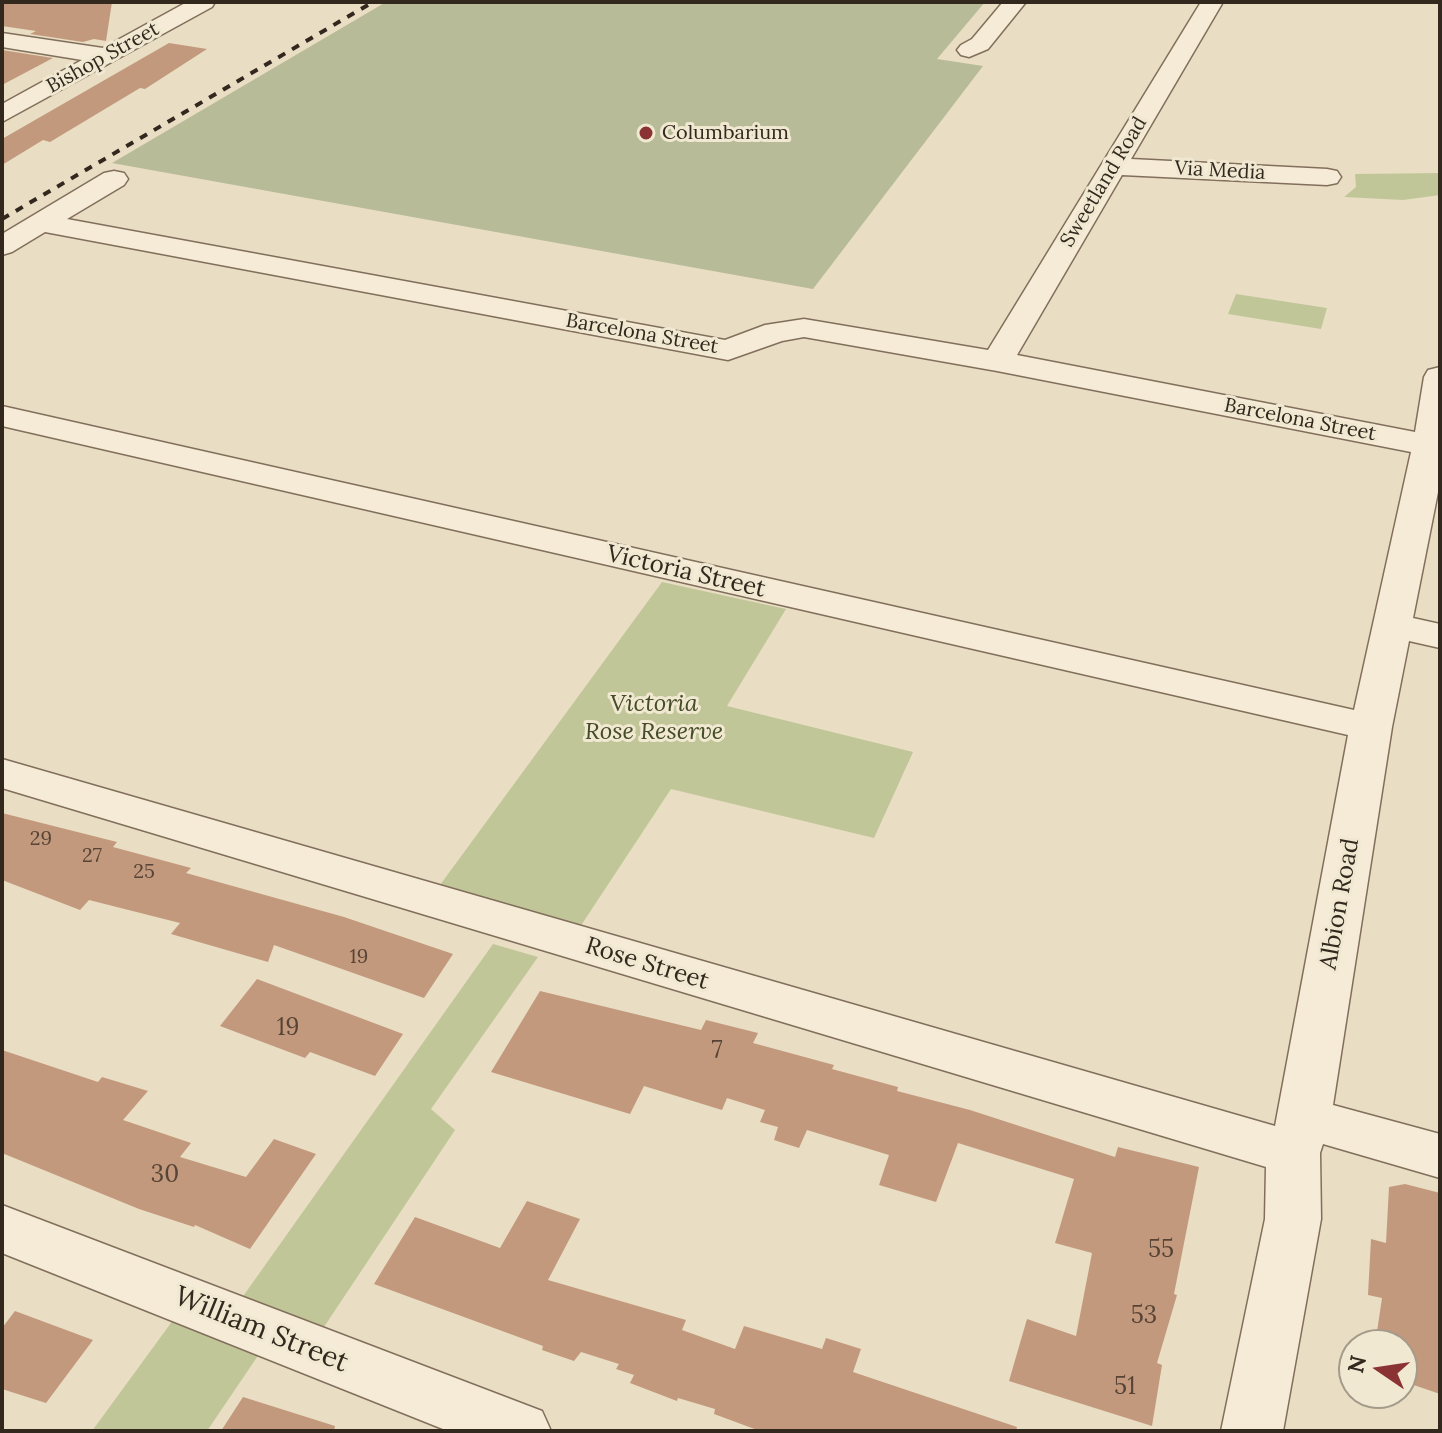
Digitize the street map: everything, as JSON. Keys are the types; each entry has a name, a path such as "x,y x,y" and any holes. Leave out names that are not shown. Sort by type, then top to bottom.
{"street":[{"name":"Bishop Street","path":"2,114 204,2"},
{"path":"969,50 980,44 1015,2"},
{"name":"Sweetland Road","path":"997,361 1212,2"},
{"path":"2,40 106,56"},
{"name":"Via Media","path":"1114,166 1327,177"},
{"path":"2,246 114,179"},
{"name":"Barcelona Street","path":"40,223 728,350 776,332 804,328 997,361 1430,445"},
{"name":"Albion Road","path":"1252,1431 1293,1219 1298,1135 1371,727 1430,445 1439,386"},
{"name":"Victoria Street","path":"2,416 1371,727"},
{"path":"1393,626 1440,636"},
{"name":"Rose Street","path":"2,773 1298,1135 1440,1156"},
{"name":"William Street","path":"2,1228 520,1431"}],"green space":[{"path":"386,2 985,2 937,59 983,66 813,289 112,163"},
{"path":"1440,173 1440,195 1403,200 1344,197 1356,187 1355,174"},
{"path":"1236,294 1327,308 1321,329 1228,314"},
{"name":"Victoria Rose Reserve","path":"662,582 786,609 727,706 913,752 874,838 671,789 580,927 440,885"},
{"path":"493,944 538,957 431,1109 455,1130 310,1348 229,1316"},
{"path":"187,1301 272,1335 207,1431 92,1431"}],"building":[{"path":"2,2 112,2 106,41 94,39 83,42 30,34 36,31 2,26"},
{"path":"169,43 207,49 145,89 140,88 50,142 43,140 2,165 2,139"},
{"path":"2,50 53,58 2,85"},
{"path":"2,813 117,842 113,847 191,868 186,873 344,917 453,954 424,998 274,945 268,962 171,934 180,923 89,900 80,910 2,880"},
{"path":"257,979 403,1034 375,1076 310,1052 305,1058 220,1026"},
{"path":"540,991 701,1030 706,1020 758,1033 753,1043 834,1065 832,1069 898,1087 897,1091 970,1110 1115,1157 1118,1147 1199,1167 1174,1294 1177,1295 1157,1363 1162,1365 1152,1426 1009,1381 1027,1319 1076,1336 1092,1253 1055,1243 1074,1179 958,1143 936,1202 879,1185 889,1155 807,1130 799,1148 774,1140 778,1127 760,1122 765,1110 727,1098 722,1110 644,1086 630,1114 491,1072"},
{"path":"2,1050 98,1082 102,1077 148,1091 123,1120 191,1143 180,1157 246,1177 274,1139 316,1154 250,1249 195,1225 139,1209 2,1153"},
{"path":"1405,1184 1440,1193 1440,1394 1418,1386 1418,1329 1377,1329 1382,1298 1368,1295 1371,1239 1386,1243 1389,1187"},
{"path":"527,1201 580,1219 548,1280 686,1320 682,1330 735,1349 744,1326 822,1349 826,1338 861,1349 853,1372 1017,1427 1016,1431 760,1431 714,1414 715,1409 678,1398 677,1401 630,1383 634,1375 616,1369 619,1364 581,1352 574,1361 542,1350 543,1346 374,1284 415,1217 500,1248"},
{"path":"15,1311 93,1340 46,1403 2,1389 2,1328"},
{"path":"243,1397 335,1426 334,1431 221,1431"}],"railway":[{"path":"2,219 373,2"}],"place":[{"name":"Columbarium","path":"646,133"}]}
